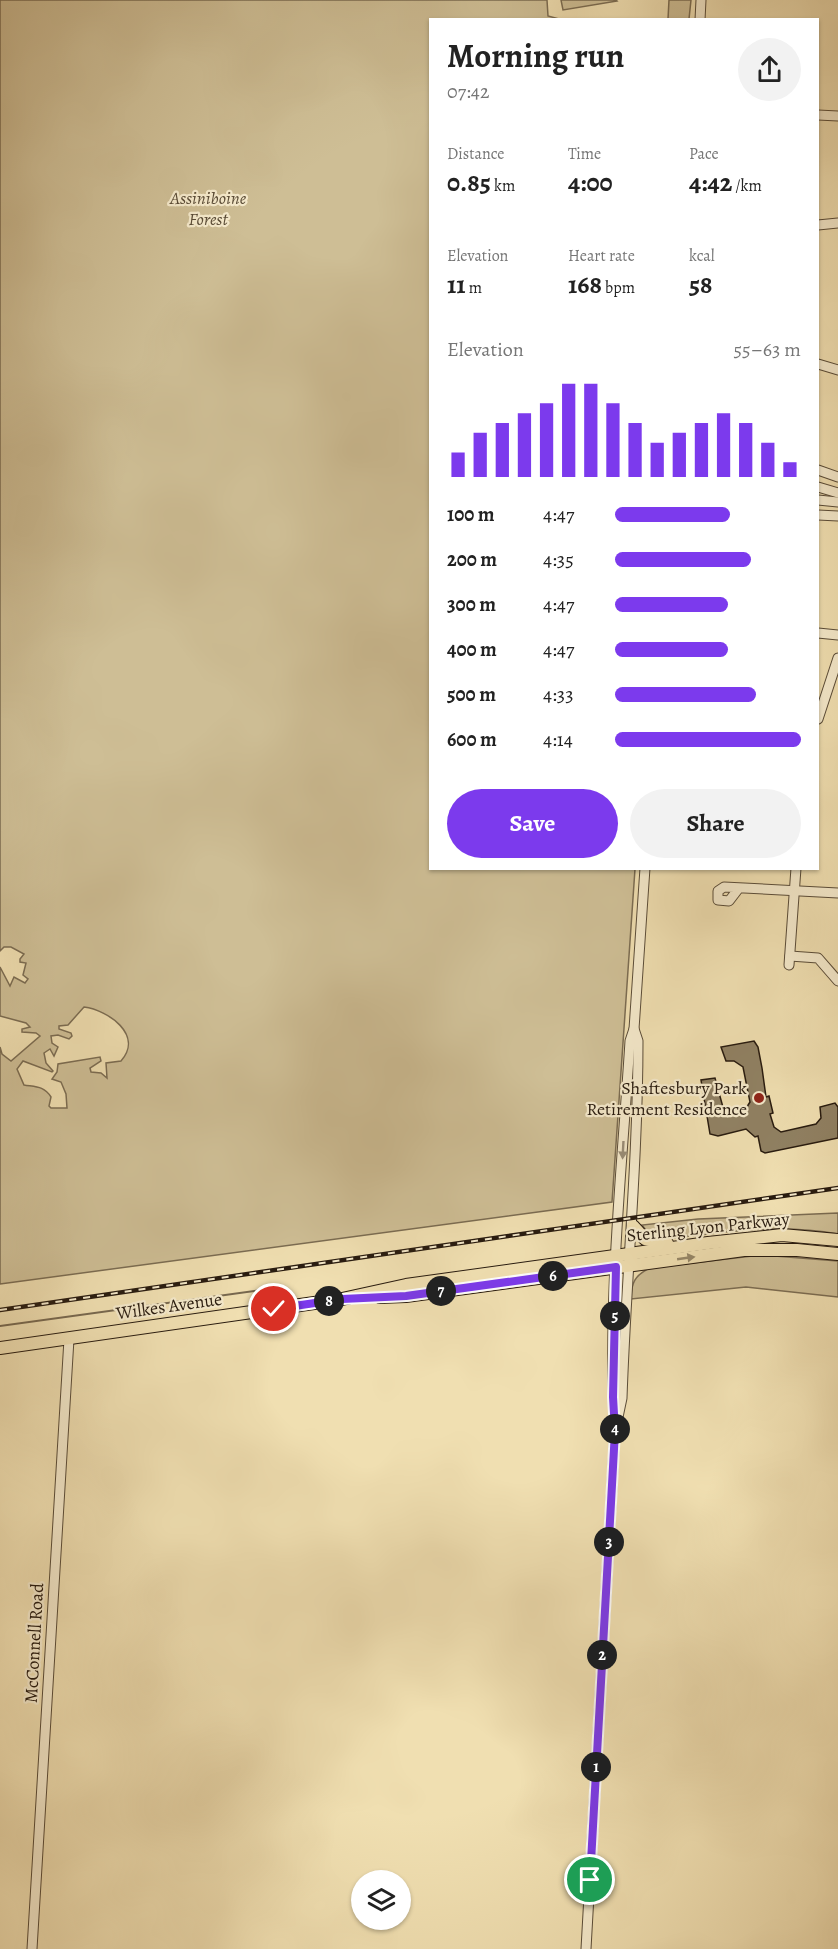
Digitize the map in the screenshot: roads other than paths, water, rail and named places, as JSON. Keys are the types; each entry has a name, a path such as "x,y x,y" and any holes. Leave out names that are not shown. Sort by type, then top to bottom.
{"main road":[{"path":"633,1226 645,1239 652,1242 708,1243"},
{"name":"Sterling Lyon Parkway","path":"623,1260 708,1243 782,1235 838,1240"},
{"name":"Sterling Lyon Parkway","path":"623,1260 744,1250 797,1250 838,1254"},
{"name":"Wilkes Avenue","path":"0,1348 342,1299 406,1296 623,1260"}],"street":[{"path":"700,18 701,0"},
{"path":"819,115 838,116"},
{"path":"819,225 838,223"},
{"path":"819,364 838,370"},
{"path":"819,470 838,477"},
{"path":"819,487 838,493"},
{"path":"819,500 838,502"},
{"path":"819,515 838,516"},
{"path":"819,633 838,635"},
{"path":"819,716 838,658"},
{"path":"585,1949 615,1431 613,1397 623,1260 630,1041 634,1029 645,870"},
{"path":"796,870 789,961 818,958 838,981"},
{"path":"739,888 838,893"},
{"path":"623,1260 633,1226 638,1120 638,1041 634,1029"},
{"name":"McConnell Road","path":"32,1949 69,1339"}],"waterway":[{"path":"0,1326 262,1290"}],"railway":[{"path":"0,1310 838,1188"}],"place":[{"name":"Shaftesbury Park Retirement Residence","path":"759,1098"}],"park label":[{"name":"Assiniboine Forest","path":"208,208"}]}
